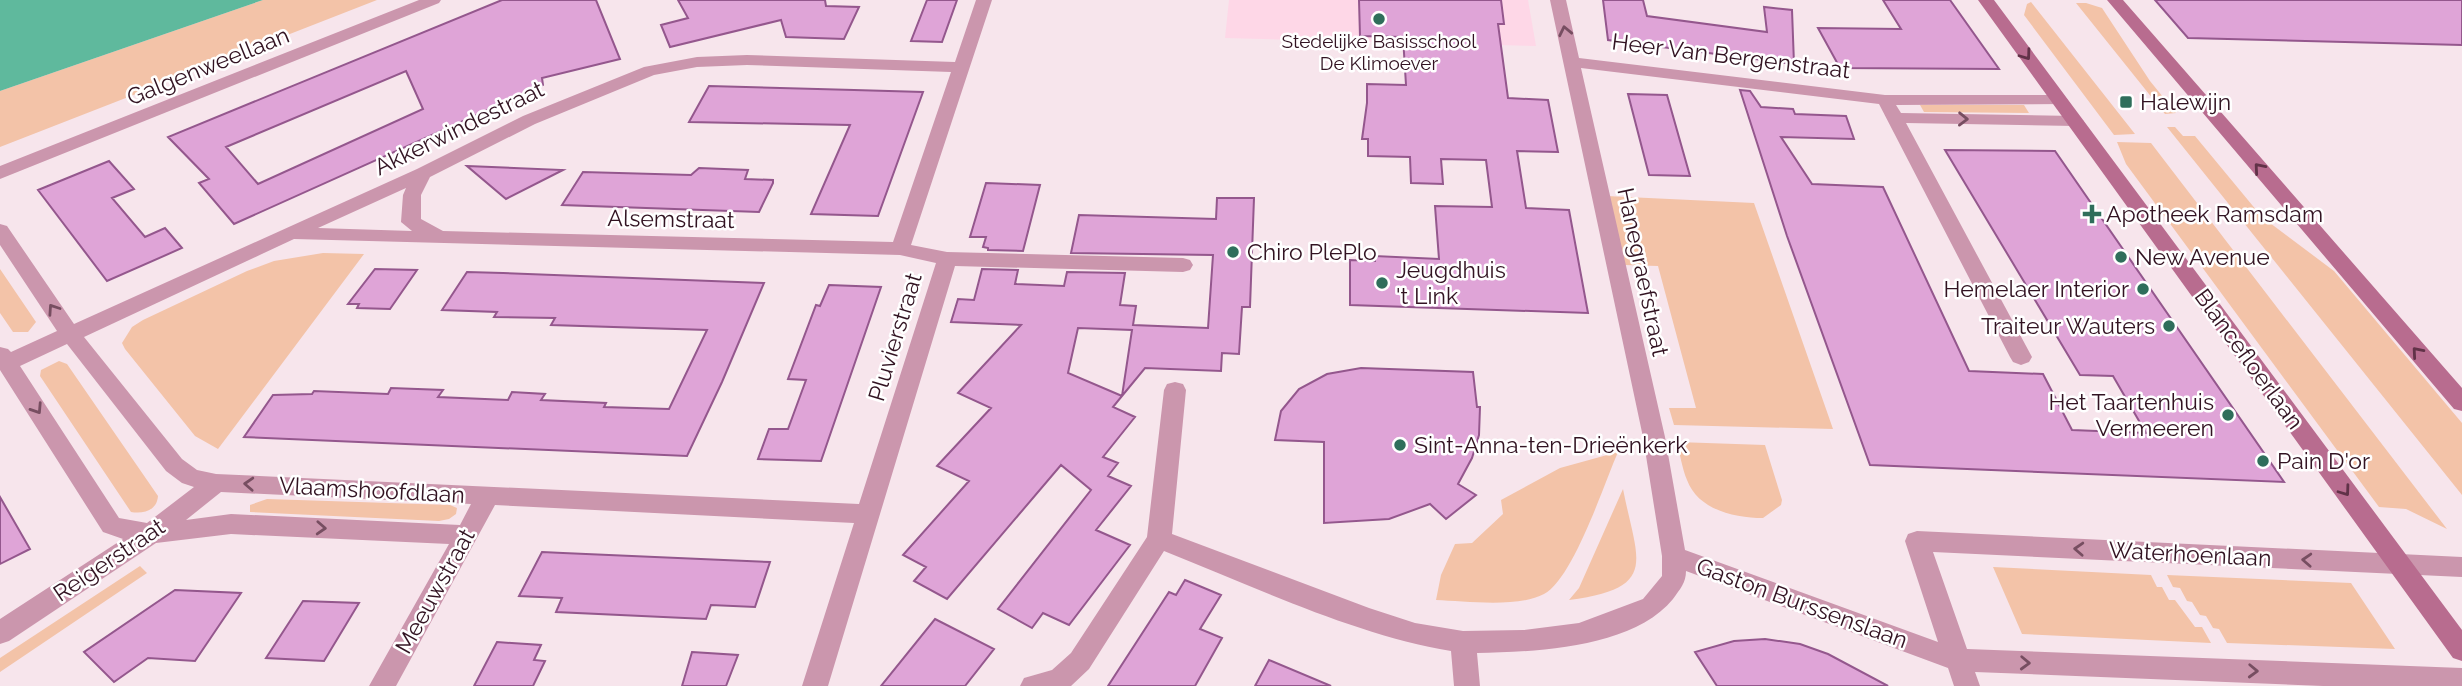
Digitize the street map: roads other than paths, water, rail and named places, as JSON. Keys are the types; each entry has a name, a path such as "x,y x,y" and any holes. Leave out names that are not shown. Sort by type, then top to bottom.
{"street":[{"name":"Galgenweellaan","path":"0,173 433,0"},
{"name":"Pluvierstraat","path":"816,686 947,259 900,249 984,0"},
{"name":"Hanegraefstraat","path":"1558,0 1654,437 1674,556"},
{"name":"Blancefloerlaan","path":"1986,0 2462,650"},
{"path":"2115,0 2462,403"},
{"name":"Akkerwindestraat","path":"4,358 70,334 292,234 529,120 610,85 662,68 697,62 747,60 961,67"},
{"name":"Heer Van Bergenstraat","path":"1572,62 1885,100 2059,100"},
{"path":"1885,100 2021,357"},
{"path":"1895,118 2075,121"},
{"name":"Alsemstraat","path":"423,173 412,195 411,222 441,238"},
{"name":"Vlaamshoofdlaan","path":"0,230 70,334 174,465 190,477 216,483 868,514"},
{"name":"Alsemstraat","path":"292,234 900,249"},
{"path":"947,259 1183,265"},
{"name":"Vlaamshoofdlaan","path":"4,358 111,525 126,532 149,535 213,524 466,535"},
{"path":"1032,686 1059,680 1080,661 1159,539 1175,390"},
{"name":"Reigerstraat","path":"0,633 149,535 216,483"},
{"name":"Meeuwstraat","path":"382,686 488,496"},
{"name":"Gaston Burssenslaan","path":"1159,539 1365,618 1415,634 1463,642 1523,641 1579,634 1617,622 1652,606 1674,579 1674,556 1957,660"},
{"name":"Gaston Burssenslaan","path":"1917,541 1957,660"},
{"name":"Waterhoenlaan","path":"1917,541 2462,567"},
{"path":"1463,642 1467,686"},
{"path":"1967,686 1957,660 2462,680"}],"place":[{"name":"Stedelijke Basisschool De Klimoever","path":"1379,19"},
{"name":"Halewijn","path":"2126,102"},
{"name":"Apotheek Ramsdam","path":"2092,214"},
{"name":"Chiro PlePlo","path":"1233,252"},
{"name":"New Avenue","path":"2121,257"},
{"name":"Jeugdhuis 't Link","path":"1382,283"},
{"name":"Hemelaer Interior","path":"2143,289"},
{"name":"Traiteur Wauters","path":"2169,326"},
{"name":"Het Taartenhuis Vermeeren","path":"2228,415"},
{"name":"Sint-Anna-ten-Drieënkerk","path":"1400,445"},
{"name":"Pain D'or","path":"2263,461"}]}
